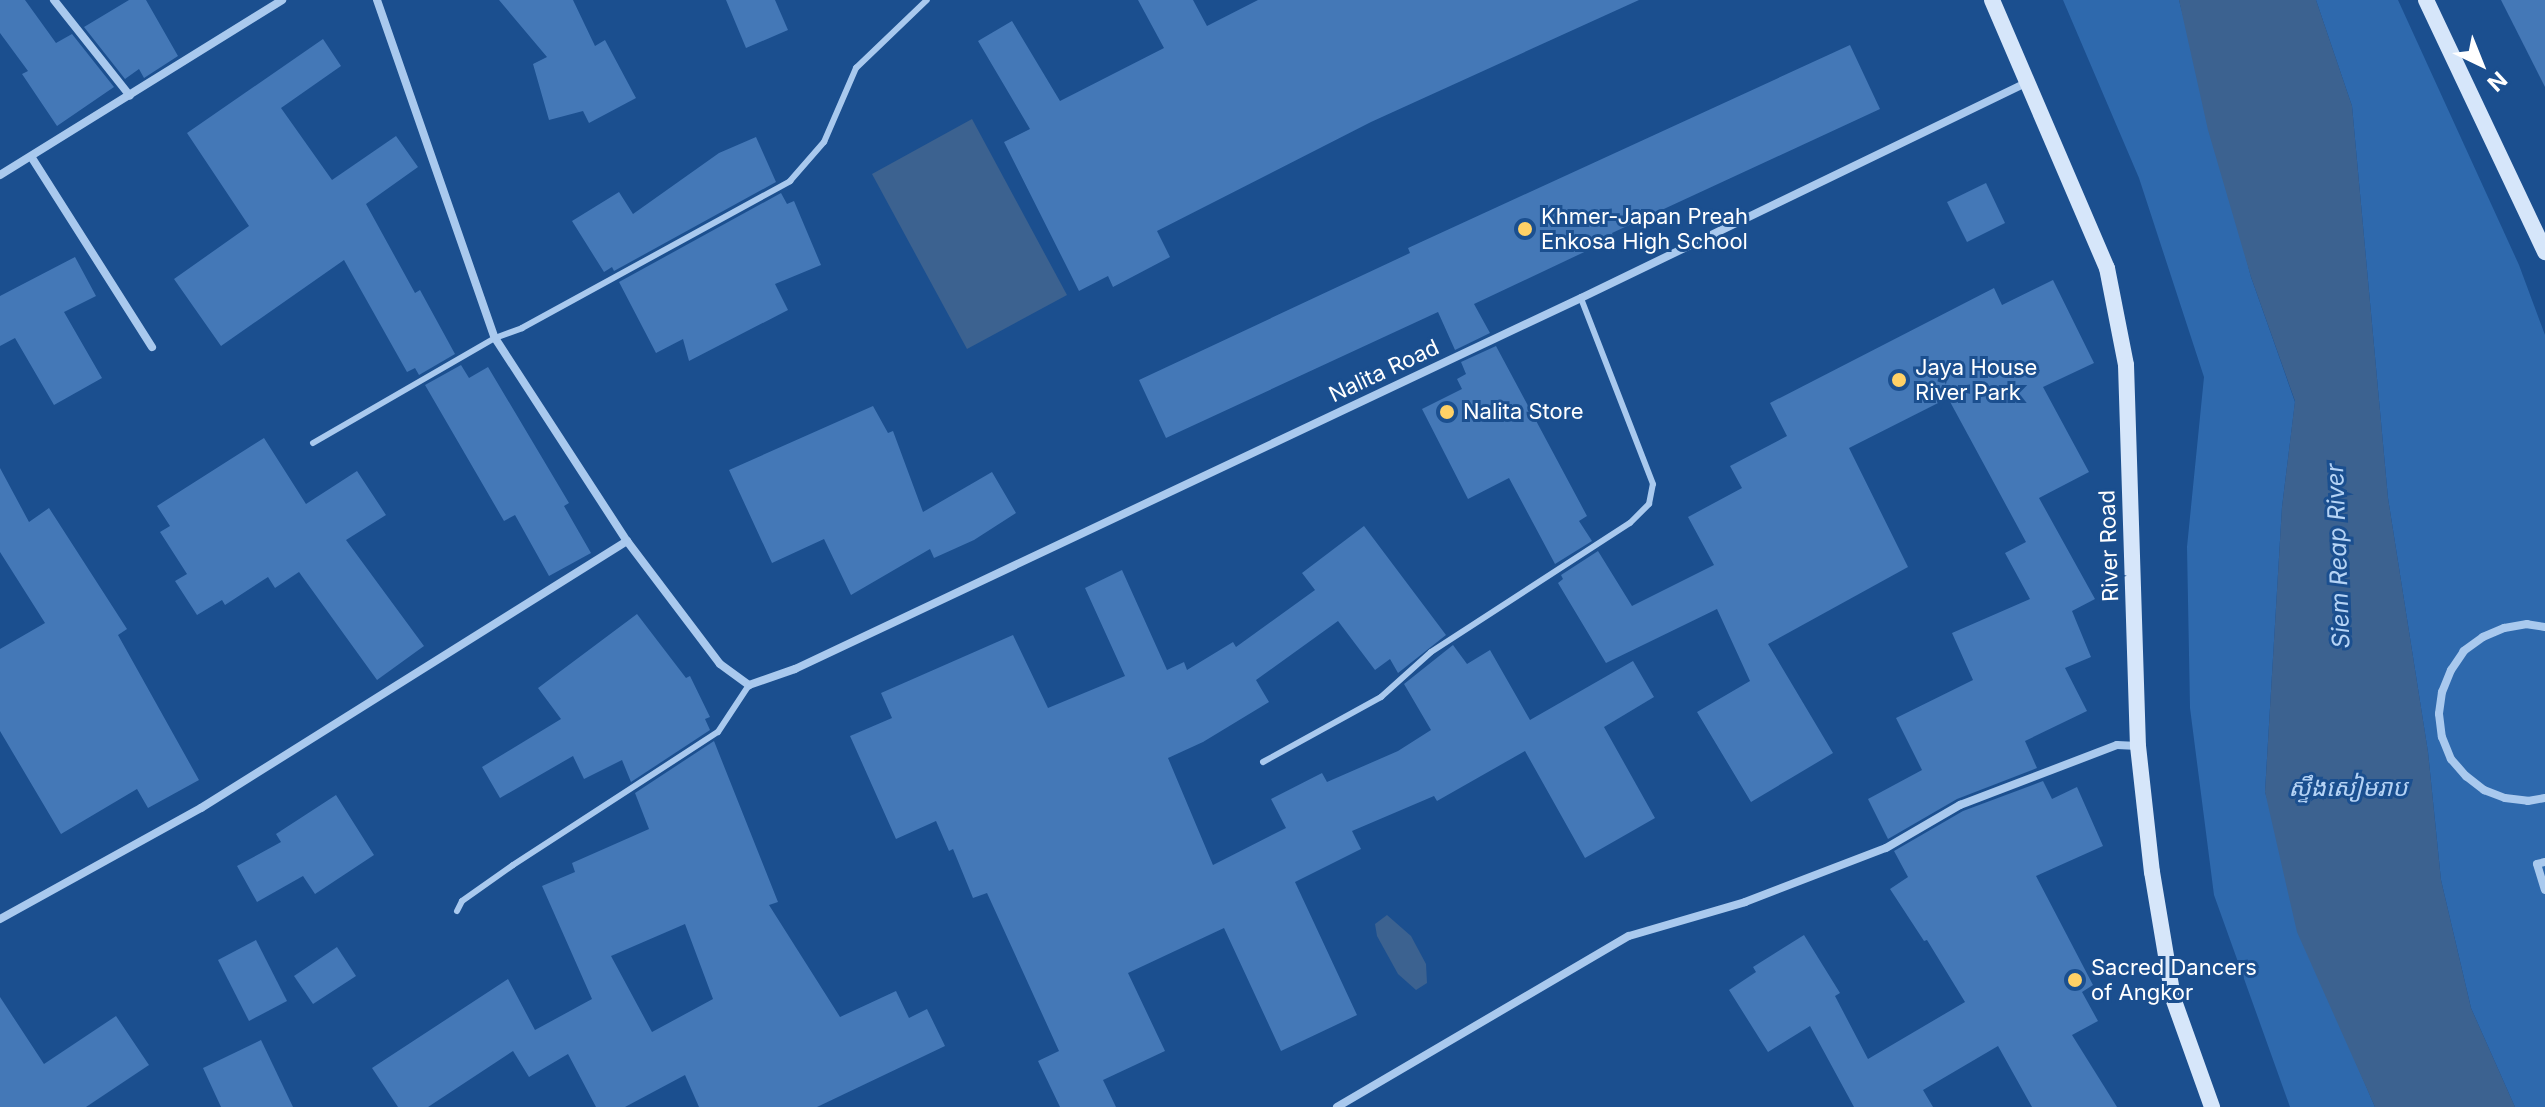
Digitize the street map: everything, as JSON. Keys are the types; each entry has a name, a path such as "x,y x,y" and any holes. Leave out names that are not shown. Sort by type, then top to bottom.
{"street":[{"path":"54,0 130,96"},
{"path":"0,175 32,158 282,0"},
{"path":"377,0 495,338 627,541 720,664 749,685"},
{"name":"River Road","path":"1992,0 2107,268 2126,365 2138,746 2152,872 2173,998 2212,1107"},
{"path":"2426,0 2545,252"},
{"name":"Nalita Road","path":"749,685 795,669 1581,298 2029,81"},
{"path":"32,158 152,347"},
{"path":"0,919 201,808 627,541"},
{"path":"2545,627 2527,624 2504,628 2483,637 2464,651 2446,681 2439,714 2442,737 2451,759 2466,776 2484,790 2505,798 2528,801 2545,798"},
{"path":"1337,1107 1629,936 1745,902 1886,848 1960,805 2117,745 2138,746"},
{"path":"2545,862 2537,864 2545,890"}],"lane":[{"path":"313,443 495,338 522,328 790,181 824,142 856,68 927,0"},
{"path":"1263,762 1381,697 1431,652 1630,523 1649,504 1653,484 1581,298"},
{"path":"457,911 462,901 513,865 718,732 749,685"}],"shaded area":[{"path":"2063,0 2179,0 2251,277 2295,402 2282,507 2265,792 2348,1044 2375,1107 2290,1107 2214,895 2190,708 2187,547 2204,377 2139,178"},
{"path":"2316,0 2398,0 2519,265 2545,335 2545,1107 2515,1107 2471,1008 2441,880 2428,752 2388,498 2352,106"}],"water":[{"name":"ស្ទឹងសៀមរាប","path":"2179,0 2316,0 2352,106 2388,498 2428,752 2441,880 2471,1008 2515,1107 2375,1107 2297,932 2265,792 2282,507 2295,401 2251,277 2208,130"},
{"path":"972,119 1067,295 967,349 872,174"},
{"path":"1387,915 1411,936 1426,964 1427,983 1416,990 1398,974 1377,936 1375,924"}],"building":[{"path":"0,0 25,0 56,43 72,34 114,87 57,126 22,74 28,71 0,33"},
{"path":"129,0 146,0 178,56 144,78 139,69 125,79 84,27"},
{"path":"499,0 573,0 595,46 605,40 636,98 589,123 583,111 549,120 533,64 547,57"},
{"path":"726,0 775,0 788,30 746,48"},
{"path":"1138,0 1193,0 1207,26 1258,0 1639,0 1371,122 1157,231 1170,257 1113,287 1108,276 1079,291 1004,142 1030,129 978,41 1012,21 1060,101 1164,48"},
{"path":"2501,0 2545,0 2545,87"},
{"path":"323,39 341,66 281,108 332,180 396,136 418,167 366,204 415,293 420,290 455,354 419,375 415,368 407,372 344,260 221,346 174,279 249,226 187,133"},
{"path":"1850,45 1880,109 1612,233 1614,238 1474,304 1490,333 1455,350 1438,312 1166,438 1139,380 1410,253 1408,248"},
{"path":"756,137 776,182 614,271 612,267 604,272 572,221 619,192 633,214 719,153"},
{"path":"1986,183 2005,223 1967,242 1947,202"},
{"path":"781,193 787,204 794,201 821,265 775,284 788,310 689,361 683,339 656,353 619,282"},
{"path":"75,257 96,296 64,312 102,378 54,405 15,338 0,346 0,296"},
{"path":"2053,280 2094,363 2043,387 2089,472 2039,498 2095,599 2072,611 2091,657 2065,668 2087,711 2025,741 2037,768 1957,799 1888,839 1868,799 1922,770 1896,718 1973,680 1952,633 2030,599 2005,553 2026,542 1948,398 1849,448 1908,567 1768,644 1833,753 1751,802 1697,712 1750,681 1717,609 1606,663 1558,583 1563,579 1561,575 1598,551 1632,606 1714,565 1688,517 1742,488 1730,466 1787,436 1770,403 1994,288 2002,305"},
{"path":"1496,346 1587,516 1579,521 1592,541 1555,564 1509,478 1468,499 1422,409 1462,389 1457,379 1466,374 1461,362"},
{"path":"461,365 469,378 488,367 569,503 564,506 591,553 549,576 515,515 504,521 425,385"},
{"path":"873,406 888,433 893,431 923,512 992,472 1016,513 974,540 934,558 930,549 851,595 824,539 772,563 729,470"},
{"path":"264,438 306,504 357,471 386,515 346,540 424,646 377,680 299,572 275,588 268,577 225,605 222,600 197,615 175,581 187,574 160,532 170,526 157,506"},
{"path":"0,468 29,522 49,508 127,629 118,635 199,780 148,808 137,789 61,834 0,731 0,649 45,623 0,552"},
{"path":"1364,526 1446,635 1398,673 1390,659 1375,670 1338,621 1256,680 1269,702 1203,742 1168,758 1213,865 1286,828 1271,799 1322,773 1327,782 1398,751 1431,730 1404,684 1453,645 1467,664 1490,650 1530,720 1633,661 1654,697 1604,727 1655,818 1585,858 1525,751 1437,801 1434,796 1352,831 1361,849 1295,882 1357,1015 1281,1051 1224,928 1128,973 1165,1051 1103,1080 1116,1107 1060,1107 1038,1061 1059,1051 987,893 973,898 953,849 949,851 936,821 896,839 850,736 892,718 881,693 1013,635 1048,708 1125,676 1085,588 1122,570 1167,670 1184,662 1187,670 1233,642 1236,647 1315,590 1302,573"},
{"path":"637,614 686,678 690,676 710,717 705,719 710,730 631,782 622,760 584,779 573,756 500,798 482,767 561,719 538,688"},
{"path":"714,741 778,902 769,905 840,1017 896,991 909,1018 927,1009 945,1046 817,1107 699,1107 685,1075 625,1107 596,1107 568,1054 529,1077 513,1051 428,1107 398,1107 372,1068 508,979 535,1030 592,999 542,886 575,872 572,863 649,829 635,793","holes":["685,924 713,999 652,1032 611,956"]},
{"path":"2043,781 2052,799 2077,787 2103,846 2036,876 2093,985 2082,992 2098,1021 2072,1035 2117,1107 2032,1107 1998,1046 1923,1090 1933,1107 1854,1107 1810,1026 1768,1052 1729,990 1756,972 1753,967 1804,935 1840,993 1835,996 1868,1059 1965,1002 1927,940 1924,941 1890,889 1908,877 1894,851 1963,811"},
{"path":"336,795 374,855 315,894 303,876 257,902 237,866 281,842 276,834"},
{"path":"256,940 287,1001 249,1021 218,960"},
{"path":"337,947 356,976 313,1004 294,976"},
{"path":"0,997 44,1064 116,1016 149,1065 86,1107 0,1107"},
{"path":"261,1040 293,1107 221,1107 203,1068"}],"place":[{"name":"Khmer-Japan Preah Enkosa High School","path":"1525,229"},
{"name":"Jaya House River Park","path":"1899,380"},
{"name":"Nalita Store","path":"1447,412"},
{"name":"Sacred Dancers of Angkor","path":"2075,980"}],"water label":[{"name":"Siem Reap River","path":"2338,556"}]}
